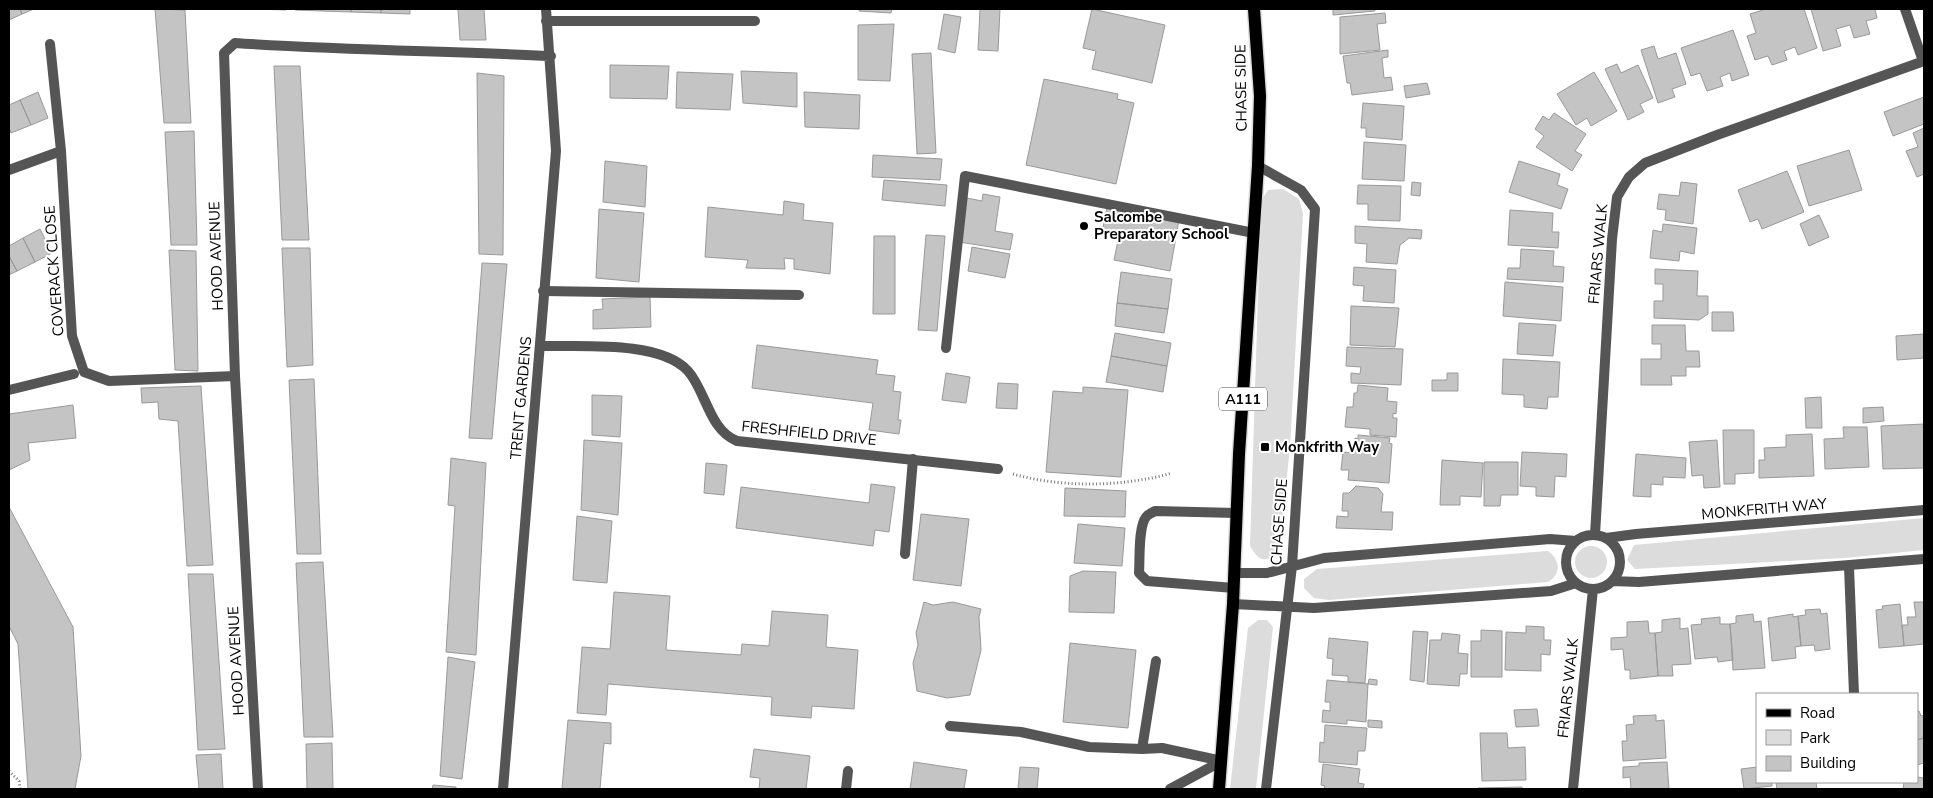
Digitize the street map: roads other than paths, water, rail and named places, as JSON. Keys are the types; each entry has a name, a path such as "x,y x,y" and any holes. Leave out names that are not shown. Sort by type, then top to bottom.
{"main road":[{"name":"CHASE SIDE","path":"1219,789 1233,604 1236,513 1258,166 1260,96 1254,9"}],"street":[{"name":"TRENT GARDENS","path":"503,789 556,151 551,56 546,9"},
{"path":"1905,9 1924,61"},
{"path":"546,20 616,22 755,21"},
{"name":"HOOD AVENUE","path":"258,789 235,376 224,53 235,43 310,48 551,56"},
{"name":"COVERACK CLOSE","path":"50,44 61,150 72,336 79,373"},
{"name":"FRIARS WALK","path":"1595,535 1612,239 1617,197 1629,177 1645,164 1717,135 1924,61"},
{"path":"9,170 61,150"},
{"name":"CHASE SIDE","path":"1258,166 1280,176 1301,190 1314,209 1292,566 1266,789"},
{"path":"946,348 965,176 1254,233"},
{"path":"543,291 799,296"},
{"name":"FRESHFIELD DRIVE","path":"540,346 639,349 665,356 687,370 720,429 728,437 736,441 913,459 998,470"},
{"path":"9,390 79,373 109,381 235,376"},
{"path":"905,554 913,459"},
{"name":"MONKFRITH WAY","path":"1606,538 1924,510"},
{"path":"1234,588 1147,581 1139,573 1143,523 1146,516 1155,511 1236,513"},
{"path":"1595,535 1606,538 1614,545 1620,558 1617,573 1612,581 1602,587 1593,589 1576,583 1569,575 1566,561 1568,552 1576,541 1585,536 1595,535"},
{"path":"1234,573 1267,573 1324,558 1550,539 1576,541"},
{"path":"1612,581 1639,582 1849,567 1924,559"},
{"path":"1849,567 1854,693"},
{"path":"1233,604 1314,608 1551,590 1576,583"},
{"name":"FRIARS WALK","path":"1573,789 1593,589"},
{"path":"1142,749 1156,661"},
{"path":"950,726 1021,732 1090,747 1162,748 1222,761"},
{"path":"1170,789 1222,761"},
{"path":"846,789 848,771"}],"place":[{"name":"Salcombe Preparatory School","path":"1084,226"},
{"name":"Monkfrith Way","path":"1265,447"}]}
